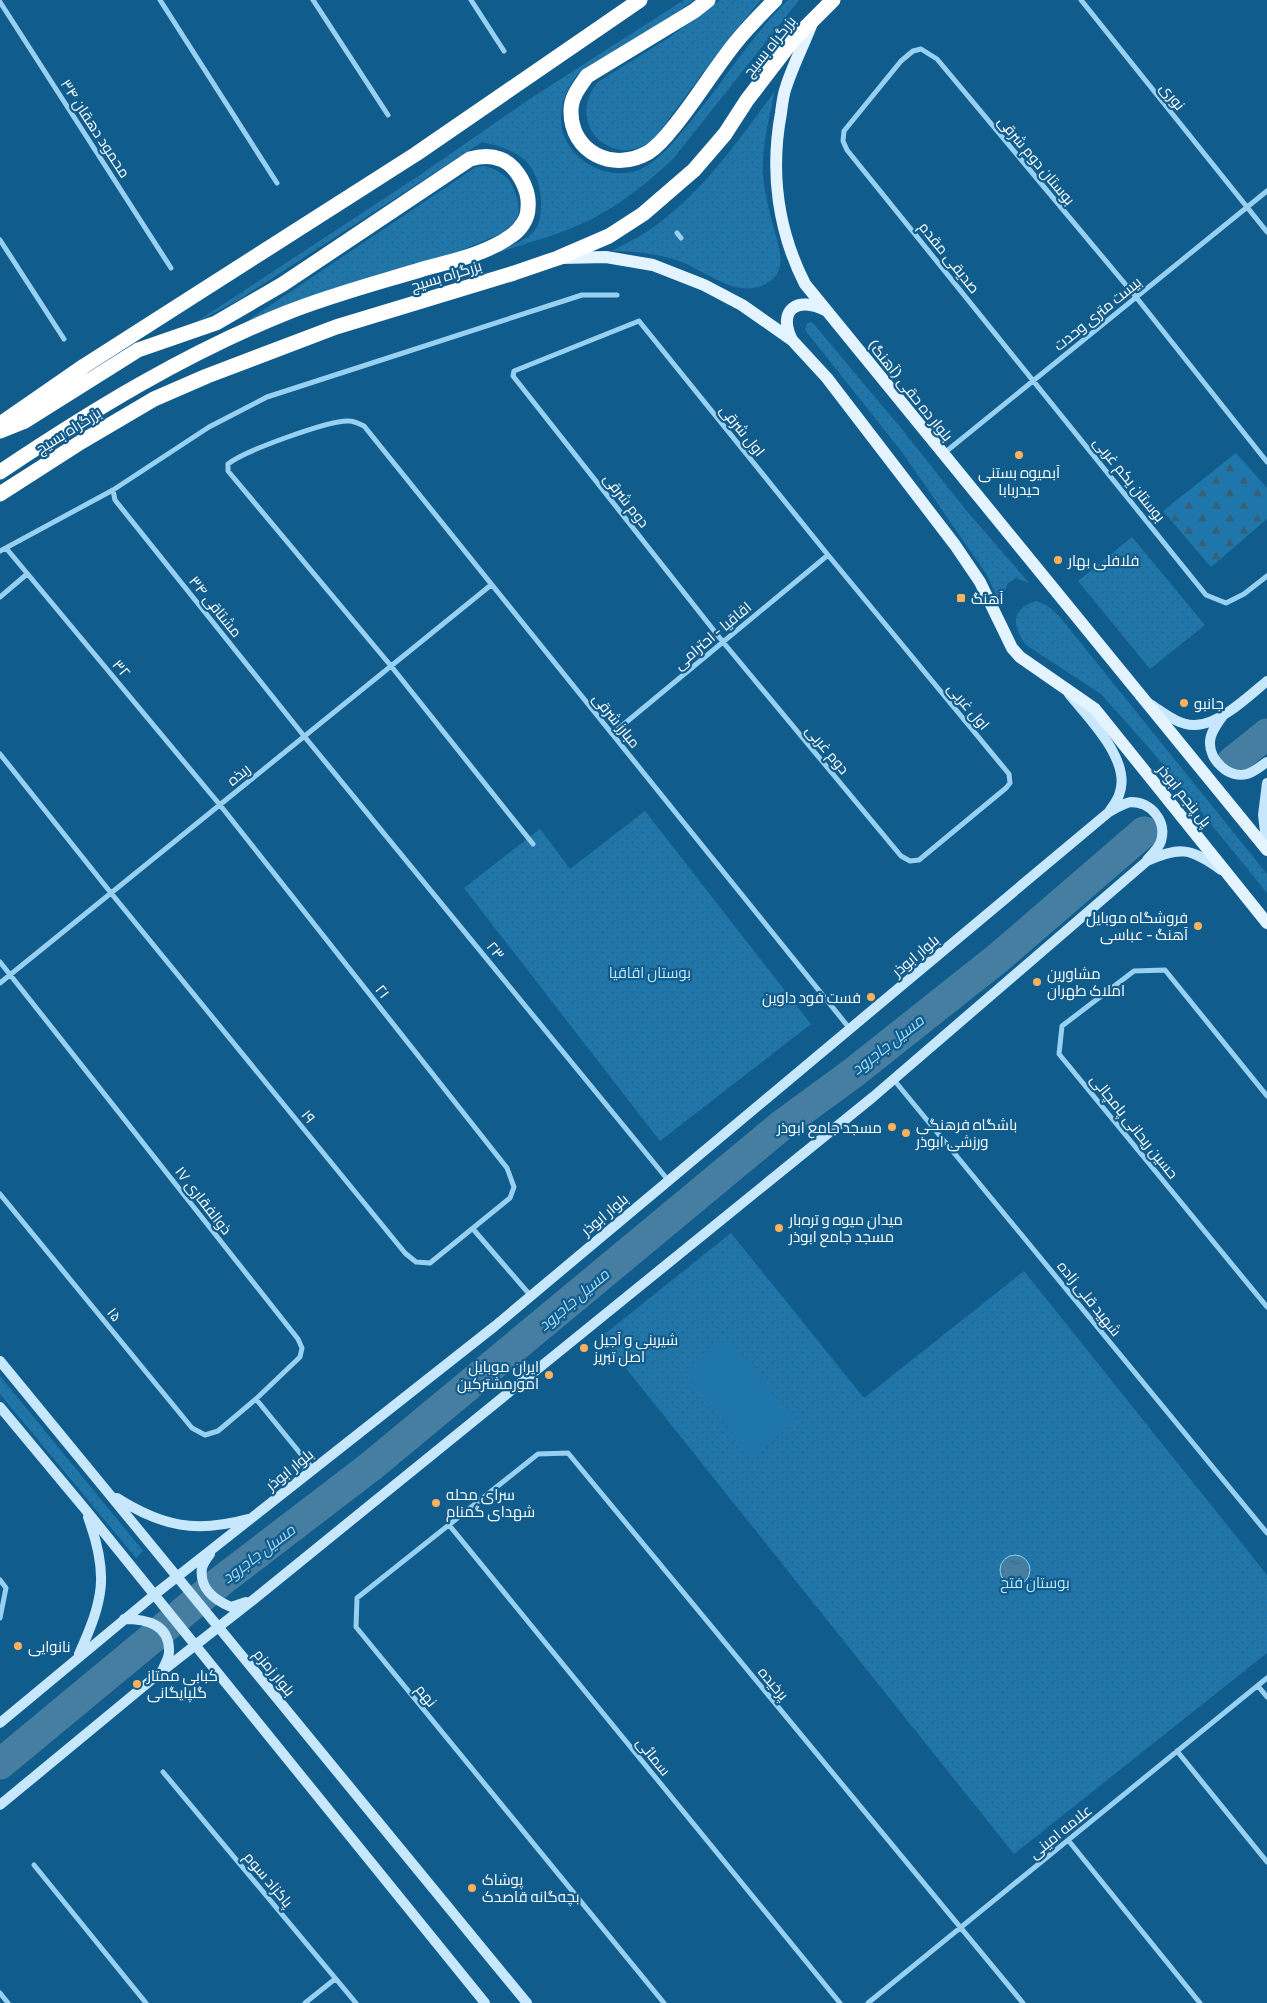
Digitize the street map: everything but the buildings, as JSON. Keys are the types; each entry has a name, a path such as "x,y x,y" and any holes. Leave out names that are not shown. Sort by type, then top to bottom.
{"highway":[{"path":"0,424 84,366 416,154 640,0"},
{"path":"708,0 694,11 587,76 575,92 571,109 578,139 589,152 610,160 626,159 649,152 657,146 692,104 736,41 775,0"},
{"name":"بزرگراه بسیج","path":"0,494 81,442 154,399 207,376 336,327 558,258 609,236 643,214 694,170 725,134 793,40 833,0"},
{"path":"0,431 25,421 138,350 216,323 283,284 470,158 482,156 500,159 511,166 521,178 526,192 528,208 523,225 512,236 458,259 346,291 286,313 195,354 168,367 70,426 0,472"}],"main road":[{"name":"بلوار ده حقی (آهنگ)","path":"814,20 786,88 776,153 776,189 784,230 796,267 805,284 826,311 1168,727"},
{"path":"558,258 606,258 653,265 704,285 742,305 792,340 827,378 955,545 980,582 1012,648 1020,657 1065,689"},
{"path":"792,340 787,330 786,320 788,312 794,306 809,304 826,311"},
{"path":"1267,681 1222,717 1209,741 1216,760 1225,770 1234,774 1246,774 1267,762"},
{"name":"پل پنجم ابوذر","path":"1065,689 1095,709 1230,877"},
{"name":"بلوار ابوذر","path":"0,1723 124,1619 495,1326 1109,812 1120,795 1122,780 1116,754 1065,689"},
{"path":"1148,702 1172,718 1189,724 1196,725 1222,717"},
{"name":"پل پنجم ابوذر","path":"1168,727 1267,850"},
{"path":"1267,783 1263,815 1267,850"},
{"path":"0,1805 161,1672 253,1600 894,1079 1147,861 1160,843 1164,828 1156,813 1142,803 1128,802 1109,812"},
{"path":"1147,861 1165,853 1181,850 1196,854 1230,877 1267,923"},
{"name":"بلوار زمزم","path":"0,1361 527,2003"},
{"path":"0,1407 85,1509 485,2003"},
{"path":"108,1493 140,1513 181,1525 200,1527 225,1525 251,1518"},
{"path":"77,1658 99,1604 101,1574 100,1556 85,1509"},
{"path":"213,1549 202,1568 204,1585 216,1600 231,1607 253,1600"},
{"path":"124,1619 143,1619 157,1625 167,1637 169,1653 161,1672"}],"street":[{"path":"160,0 278,182"},
{"path":"314,0 388,115"},
{"path":"471,0 504,51"},
{"name":"نوری","path":"1081,0 1267,232"},
{"name":"محمود دهقان ۳۴","path":"0,2 171,268"},
{"name":"بوستان دوم شرقی","path":"847,150 843,141 844,131 901,61 913,50 921,49 937,59 1136,297 1267,462"},
{"name":"صدیقی مقدم","path":"847,150 1034,380"},
{"name":"بیست متری وحدت","path":"943,454 1267,191"},
{"path":"677,233 681,238"},
{"path":"0,240 64,339"},
{"path":"0,551 113,490 209,427 267,396 582,295 617,295"},
{"name":"دوم شرقی","path":"639,321 513,373 515,379 723,642"},
{"name":"اول شرقی","path":"639,321 828,555"},
{"name":"بوستان یکم غربی","path":"1034,380 1206,595 1226,602 1244,594 1267,576"},
{"name":"مبارز شرقی","path":"390,666 228,471 228,464 235,458 334,422 351,421 364,426 850,1030"},
{"name":"۳۴ مشتاقی","path":"113,490 115,500 304,736"},
{"name":"۳۲","path":"6,548 220,805"},
{"name":"اقاقیا - احترامی","path":"612,734 828,555"},
{"name":"اول غربی","path":"828,555 1009,774 1010,783 1006,788 919,860"},
{"path":"0,597 27,574"},
{"name":"ربذه","path":"0,983 491,585"},
{"name":"دوم غربی","path":"723,642 901,856 910,861 919,860"},
{"path":"390,666 533,844"},
{"name":"۲۳","path":"304,736 668,1180"},
{"name":"۱۹","path":"0,754 405,1253 416,1262 430,1263 510,1198"},
{"name":"۲۱","path":"220,805 507,1168 514,1187 510,1198"},
{"path":"0,962 10,975"},
{"name":"حسین ریحانی پامچالی","path":"1267,1096 1165,970 1134,971 1062,1026 1059,1054 1267,1307"},
{"name":"ذوالفقاری ۱۷","path":"10,975 298,1338 302,1348 300,1357 256,1399 218,1431"},
{"name":"شهید قلی زاده","path":"894,1079 1267,1534"},
{"name":"۱۵","path":"0,1194 192,1428 205,1435 218,1431"},
{"path":"473,1229 530,1295"},
{"path":"256,1399 314,1469"},
{"name":"نهم","path":"568,1453 538,1454 357,1598 356,1628 664,2003"},
{"name":"پرخیده","path":"568,1453 1023,2003"},
{"name":"سمائی","path":"449,1525 840,2003"},
{"path":"0,1580 6,1588 0,1618"},
{"name":"علامه امینی","path":"868,2003 1267,1678"},
{"path":"1258,1686 1267,1697"},
{"path":"1177,1752 1267,1862"},
{"name":"پاکزاد سوم","path":"163,1772 356,2003"},
{"path":"1068,1840 1200,2003"},
{"path":"34,1865 146,2003"},
{"path":"305,2003 335,1979"},
{"path":"0,1994 8,2003"}],"green space":[{"path":"684,0 694,0 662,22 586,68 579,73 570,85 562,106 562,129 566,141 573,151 594,167 618,173 631,172 643,168 657,159 691,121 762,28 788,0 799,0 673,159 638,189 613,207 572,228 496,253 522,241 535,230 541,212 541,201 536,176 524,160 516,153 482,142 240,299 190,326 420,175 528,100"},
{"path":"720,0 761,0 729,38 653,140 637,148 622,150 608,146 597,138 589,126 586,112 589,97 598,82 670,37"},
{"path":"775,91 766,132 763,163 766,196 780,258 778,273 774,278 759,287 748,289 736,287 712,278 679,261 646,253 612,251 650,230 690,196 720,163"},
{"path":"485,166 507,178 513,187 516,197 519,210 517,218 504,231 489,239 447,255 340,287 247,321 476,167"},
{"path":"812,322 905,433 965,509 1029,583 1016,578 1008,583 1000,604 987,575 902,452 805,330 807,323"},
{"path":"1236,453 1267,488 1267,519 1211,567 1163,511"},
{"path":"1132,537 1205,625 1150,669 1078,581"},
{"path":"1036,601 1048,606 1059,616 1267,874 1267,893 1150,749 1101,694 1026,645 1018,631 1016,619 1022,609"},
{"name":"بوستان اقاقیا","path":"645,811 811,1024 660,1141 464,888 540,829 570,869"},
{"name":"بوستان فتح","path":"731,1233 864,1398 1024,1271 1267,1575 1267,1653 1014,1854 601,1337"},
{"path":"728,1338 795,1421 751,1456 684,1372"},
{"path":"0,1376 143,1551 136,1558 0,1394"}],"water":[{"path":"1015,1555 1021,1556 1029,1564 1029,1576 1021,1584 1015,1585 1009,1584 1001,1576 1000,1570 1001,1564 1009,1556"}],"waterway":[{"name":"مسیل جاجرود","path":"1232,762 1267,734"},
{"name":"مسیل جاجرود","path":"0,1764 221,1581 370,1467 782,1125 853,1073 998,958 1144,832"}],"place":[{"name":"آبمیوه بستنی حیدربابا","path":"1019,455"},
{"name":"فلافلی بهار","path":"1058,560"},
{"name":"آهنگ","path":"961,598"},
{"name":"جانبو","path":"1184,703"},
{"name":"فروشگاه موبایل آهنگ - عباسی","path":"1198,926"},
{"name":"مشاورین املاک طهران","path":"1037,982"},
{"name":"فست فود داوین","path":"871,997"},
{"name":"مسجد جامع ابوذر","path":"892,1127"},
{"name":"باشگاه فرهنگی ورزشی ابوذر","path":"906,1133"},
{"name":"میدان میوه و تره‌بار مسجد جامع ابوذر","path":"779,1228"},
{"name":"شیرینی و آجیل اصل تبریز","path":"584,1348"},
{"name":"ایران موبایل امورمشترکین","path":"549,1375"},
{"name":"سرای محله شهدای گمنام","path":"436,1503"},
{"name":"نانوایی","path":"18,1646"},
{"name":"کبابی ممتاز گلپایگانی","path":"137,1684"},
{"name":"پوشاک بچه‌گانه قاصدک","path":"472,1888"}]}
